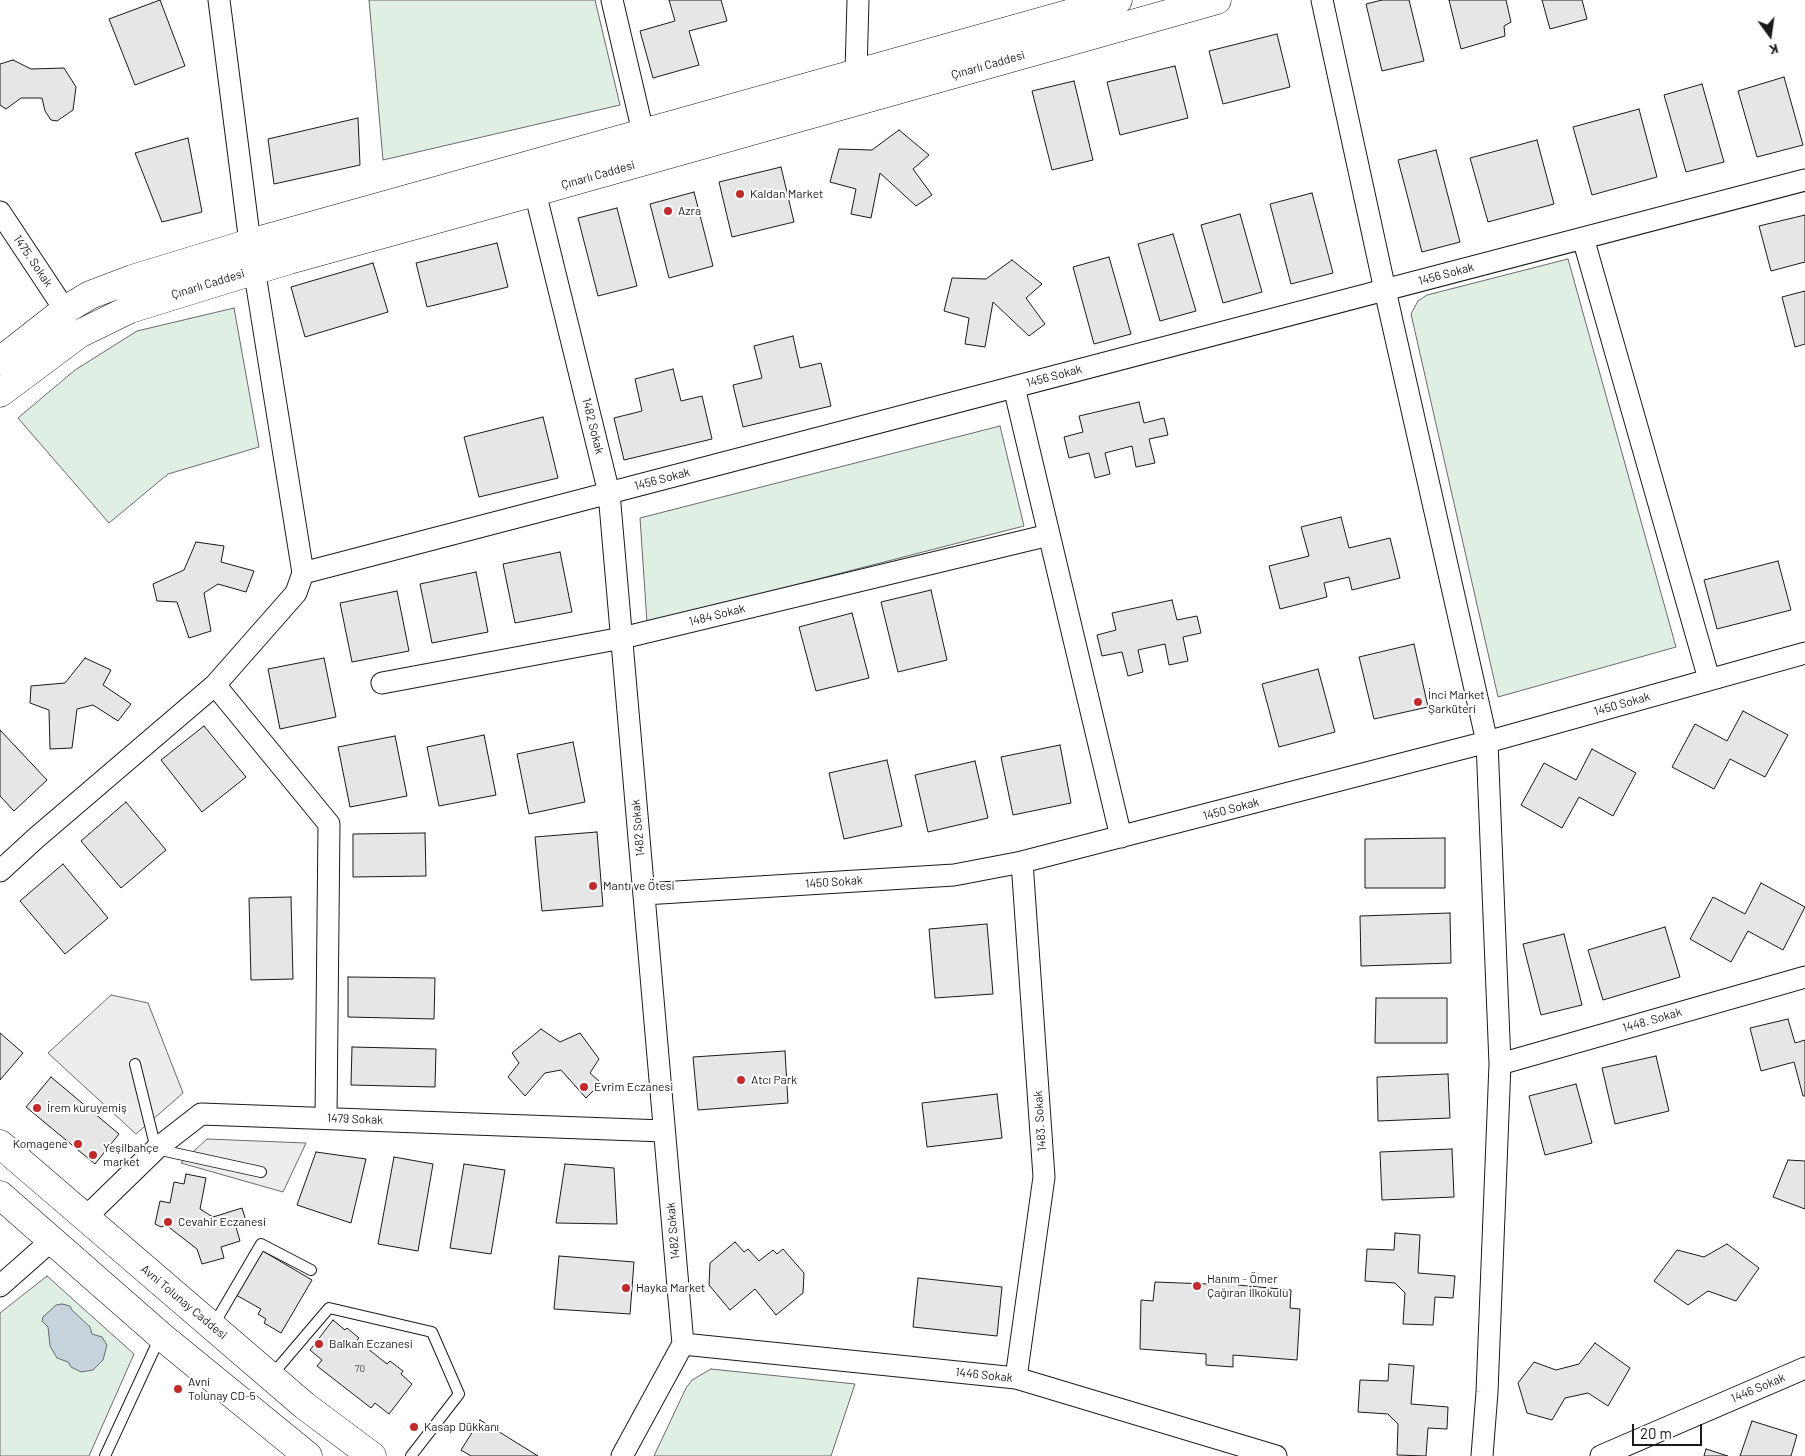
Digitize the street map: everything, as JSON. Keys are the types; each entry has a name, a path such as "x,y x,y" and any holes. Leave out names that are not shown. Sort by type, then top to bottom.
{"main road":[{"path":"0,361 65,310 90,295 132,279 250,243 1118,0"},
{"name":"Çınarlı Caddesi","path":"0,394 79,334 130,309 255,270 1217,0"},
{"name":"Avni Tolunay Caddesi","path":"0,1144 305,1406 372,1456"},
{"path":"0,1195 161,1336 308,1456"}],"street":[{"path":"0,871 43,831 215,686 296,593 303,573 250,243 219,0"},
{"path":"612,0 643,132"},
{"path":"856,72 858,0"},
{"path":"1322,0 1487,742 1500,1064 1487,1392 1482,1456"},
{"name":"1456 Sokak","path":"303,573 1805,180"},
{"name":"1482 Sokak","path":"536,192 609,492 683,1344"},
{"name":"1475. Sokak","path":"0,212 65,310"},
{"path":"1583,238 1709,679"},
{"path":"1014,387 1121,838"},
{"name":"1484 Sokak","path":"382,683 622,638 1049,535"},
{"name":"1450 Sokak","path":"644,894 954,875 1022,862 1487,742 1805,653"},
{"path":"215,686 328,824 326,1117"},
{"name":"1483. Sokak","path":"1016,1378 1044,1178 1022,862"},
{"name":"1448. Sokak","path":"1500,1064 1805,977"},
{"name":"1479 Sokak","path":"84,1218 156,1149 201,1114 326,1117 664,1131"},
{"path":"0,1286 52,1240"},
{"path":"622,1456 683,1344"},
{"name":"1446 Sokak","path":"683,1344 1016,1378 1276,1456"},
{"name":"1446 Sokak","path":"1601,1456 1805,1368"}],"lane":[{"path":"134,1064 156,1149 261,1172"},
{"path":"213,1326 261,1244 311,1270"},
{"path":"271,1376 329,1308 432,1332 459,1394 411,1456"},
{"path":"105,1456 161,1336"}],"green space":[{"path":"369,0 595,0 620,105 383,160"},
{"path":"1568,259 1676,647 1498,697 1411,314 1418,301 1427,295"},
{"path":"234,308 259,447 168,474 109,523 18,418 75,370 137,331"},
{"path":"1000,426 1024,526 647,623 640,518"},
{"path":"47,1276 134,1354 89,1456 0,1456 0,1313"},
{"path":"711,1369 855,1384 831,1456 654,1456 686,1388 692,1380"}],"shaded area":[{"path":"111,995 148,1003 183,1093 136,1134 48,1053"},
{"path":"207,1139 306,1143 283,1192 181,1163"},
{"path":"56,1305 70,1306 90,1327 92,1334 102,1337 107,1345 103,1360 93,1370 81,1372 71,1367 68,1362 57,1358 50,1346 48,1327 42,1321 43,1317"}],"building":[{"path":"160,0 185,66 135,85 109,19"},
{"path":"669,0 721,0 727,21 689,31 699,65 653,78 640,31 675,21"},
{"path":"1382,0 1409,0 1424,61 1382,71 1366,4"},
{"path":"1449,0 1506,0 1511,22 1504,26 1505,36 1461,49"},
{"path":"1542,0 1582,0 1587,19 1550,29"},
{"path":"1277,34 1290,87 1223,104 1209,51"},
{"path":"13,60 31,69 64,68 76,87 73,110 57,121 51,120 45,111 42,98 21,98 6,109 0,105 0,64"},
{"path":"1175,66 1188,118 1120,135 1107,82"},
{"path":"1784,77 1803,145 1757,157 1738,91"},
{"path":"1074,81 1093,160 1052,170 1032,91"},
{"path":"1702,84 1724,162 1686,172 1664,95"},
{"path":"1639,109 1657,177 1592,195 1573,127"},
{"path":"358,118 360,165 274,184 268,139"},
{"path":"899,130 929,155 913,169 932,195 916,206 880,173 871,218 851,214 856,189 830,182 839,149 872,150"},
{"path":"188,138 202,212 162,222 135,153"},
{"path":"1537,140 1554,204 1488,222 1470,158"},
{"path":"1436,150 1460,242 1422,252 1398,160"},
{"path":"781,167 794,222 732,237 719,182"},
{"path":"694,192 713,266 669,278 650,204"},
{"path":"1312,193 1333,273 1291,284 1270,204"},
{"path":"617,208 637,286 598,296 578,218"},
{"path":"1240,214 1262,292 1223,303 1201,225"},
{"path":"1805,215 1805,262 1771,271 1759,226"},
{"path":"1173,234 1196,311 1160,321 1138,244"},
{"path":"497,243 508,287 427,307 416,263"},
{"path":"1109,257 1131,334 1094,344 1073,267"},
{"path":"1012,260 1042,284 1026,298 1045,324 1029,336 993,302 985,347 965,344 969,318 944,311 952,278 986,279"},
{"path":"373,263 388,312 305,337 291,287"},
{"path":"1805,291 1805,344 1795,347 1782,297"},
{"path":"793,336 800,368 821,363 831,406 743,427 733,385 762,378 754,346"},
{"path":"673,369 681,401 702,396 712,439 624,460 614,418 642,411 635,379"},
{"path":"1139,402 1144,423 1164,418 1168,435 1149,439 1155,463 1136,467 1132,446 1105,453 1110,474 1095,478 1089,453 1069,458 1064,437 1083,432 1079,416"},
{"path":"543,417 558,478 479,497 464,437"},
{"path":"1341,517 1349,548 1390,538 1400,578 1352,590 1349,577 1324,583 1327,597 1280,609 1269,566 1309,556 1301,527"},
{"path":"196,542 224,546 221,562 254,571 246,592 218,584 204,593 211,631 189,638 177,602 157,601 153,584 184,570"},
{"path":"560,552 572,612 515,623 503,564"},
{"path":"1778,561 1791,610 1717,629 1704,580"},
{"path":"476,572 488,632 432,643 420,584"},
{"path":"931,590 947,660 898,672 881,602"},
{"path":"397,591 409,651 352,662 340,603"},
{"path":"1172,600 1177,620 1197,616 1201,633 1183,637 1188,661 1169,665 1165,644 1138,650 1143,672 1128,676 1122,652 1102,656 1097,635 1116,630 1112,613"},
{"path":"852,613 869,678 816,691 799,627"},
{"path":"1414,644 1428,707 1374,719 1359,657"},
{"path":"85,658 111,670 103,685 131,704 118,721 93,705 77,709 72,748 50,749 49,710 30,703 31,686 65,683"},
{"path":"324,658 336,717 280,729 268,669"},
{"path":"1318,669 1335,732 1279,747 1262,684"},
{"path":"1743,711 1788,735 1765,777 1730,759 1714,789 1672,767 1695,724 1727,741"},
{"path":"204,726 246,777 202,812 161,760"},
{"path":"0,730 47,780 14,811 0,796"},
{"path":"484,735 496,795 439,806 427,747"},
{"path":"395,736 407,796 350,807 338,747"},
{"path":"573,742 585,802 529,814 517,754"},
{"path":"1060,745 1071,803 1013,815 1001,757"},
{"path":"1592,749 1636,773 1613,816 1579,797 1562,828 1521,805 1544,763 1576,780"},
{"path":"887,760 902,826 844,839 829,773"},
{"path":"975,761 988,818 928,832 915,775"},
{"path":"126,802 166,850 121,888 81,841"},
{"path":"597,832 603,906 542,911 535,837"},
{"path":"425,833 426,876 353,877 353,834"},
{"path":"1445,838 1445,888 1365,888 1365,839"},
{"path":"63,864 108,918 65,954 20,901"},
{"path":"1761,883 1805,907 1783,950 1748,931 1731,962 1690,939 1713,897 1745,914"},
{"path":"291,897 293,979 251,980 249,898"},
{"path":"1450,913 1451,963 1361,966 1360,916"},
{"path":"987,924 993,994 935,998 929,929"},
{"path":"1665,927 1680,977 1603,1000 1588,950"},
{"path":"1564,934 1582,1005 1541,1015 1523,944"},
{"path":"348,977 435,978 434,1019 348,1017"},
{"path":"1376,998 1447,998 1447,1043 1375,1043"},
{"path":"1788,1019 1795,1043 1805,1040 1805,1096 1803,1096 1794,1062 1761,1071 1750,1028"},
{"path":"541,1029 560,1042 580,1033 599,1059 590,1073 601,1083 586,1098 561,1070 545,1073 525,1096 508,1077 519,1063 512,1053"},
{"path":"0,1033 23,1053 0,1080"},
{"path":"352,1047 436,1049 435,1087 351,1085"},
{"name":"Atcı Park","path":"785,1051 788,1103 698,1110 693,1057"},
{"path":"1656,1056 1669,1111 1615,1124 1602,1068"},
{"path":"1448,1074 1450,1118 1378,1121 1377,1077"},
{"path":"51,1077 119,1134 95,1164 26,1107"},
{"path":"1576,1084 1592,1143 1545,1155 1529,1096"},
{"path":"997,1094 1002,1138 927,1147 922,1103"},
{"path":"1452,1149 1454,1197 1382,1200 1380,1152"},
{"path":"316,1152 366,1159 351,1223 297,1205"},
{"path":"394,1157 433,1164 418,1251 378,1244"},
{"path":"1788,1160 1805,1161 1805,1209 1773,1197"},
{"path":"464,1164 505,1170 491,1254 450,1248"},
{"path":"565,1164 614,1168 617,1224 556,1223"},
{"path":"186,1174 206,1178 200,1209 213,1217 242,1208 247,1224 236,1227 240,1241 221,1247 224,1258 202,1264 197,1249 166,1225 161,1227 155,1224 160,1201 170,1203 174,1182 184,1184"},
{"path":"1395,1233 1420,1235 1418,1273 1455,1276 1453,1298 1435,1297 1433,1325 1403,1324 1405,1293 1395,1283 1365,1281 1367,1249 1394,1250"},
{"path":"735,1242 744,1252 748,1249 759,1261 773,1250 777,1254 783,1249 804,1273 803,1293 776,1315 755,1289 730,1310 709,1285 710,1263"},
{"path":"1727,1244 1759,1268 1736,1301 1708,1291 1688,1305 1654,1281 1677,1250 1704,1257"},
{"path":"261,1250 312,1280 281,1333 264,1323 266,1319 258,1314 261,1309 236,1295"},
{"path":"559,1256 634,1262 630,1314 554,1309"},
{"path":"918,1278 1002,1287 997,1336 913,1327"},
{"path":"1213,1279 1234,1279 1238,1285 1291,1290 1290,1308 1300,1309 1297,1360 1233,1355 1233,1367 1206,1365 1206,1354 1140,1349 1141,1300 1153,1301 1155,1282 1208,1284"},
{"path":"333,1320 345,1330 347,1328 359,1338 357,1340 387,1364 390,1361 403,1371 401,1374 412,1384 389,1414 375,1403 371,1408 317,1366 322,1360 310,1350"},
{"path":"1595,1343 1630,1368 1608,1406 1588,1393 1565,1398 1552,1420 1527,1413 1518,1383 1534,1362 1556,1370 1579,1364"},
{"path":"1389,1364 1414,1366 1411,1404 1448,1407 1447,1429 1428,1428 1426,1456 1397,1455 1398,1424 1388,1414 1358,1412 1360,1380 1388,1381"},
{"path":"480,1420 538,1456 471,1456 461,1450"},
{"path":"1752,1421 1797,1435 1791,1456 1740,1456"},
{"path":"1706,1449 1728,1456 1704,1456"}],"place":[{"name":"Kaldan Market","path":"740,194"},
{"name":"Azra","path":"668,211"},
{"name":"İnci Market Şarküteri","path":"1418,702"},
{"name":"Mantı ve Ötesi","path":"593,886"},
{"name":"Atcı Park","path":"741,1080"},
{"name":"Evrim Eczanesi","path":"584,1087"},
{"name":"İrem kuruyemiş","path":"37,1108"},
{"name":"Komagene","path":"78,1144"},
{"name":"Yeşilbahçe market","path":"93,1155"},
{"name":"Cevahir Eczanesi","path":"168,1222"},
{"name":"Hanım - Ömer Çağıran İlkokulu","path":"1197,1286"},
{"name":"Hayka Market","path":"626,1288"},
{"name":"Balkan Eczanesi","path":"319,1344"},
{"name":"Avni Tolunay CD-5","path":"178,1389"},
{"name":"Kasap Dükkanı","path":"414,1427"}]}
